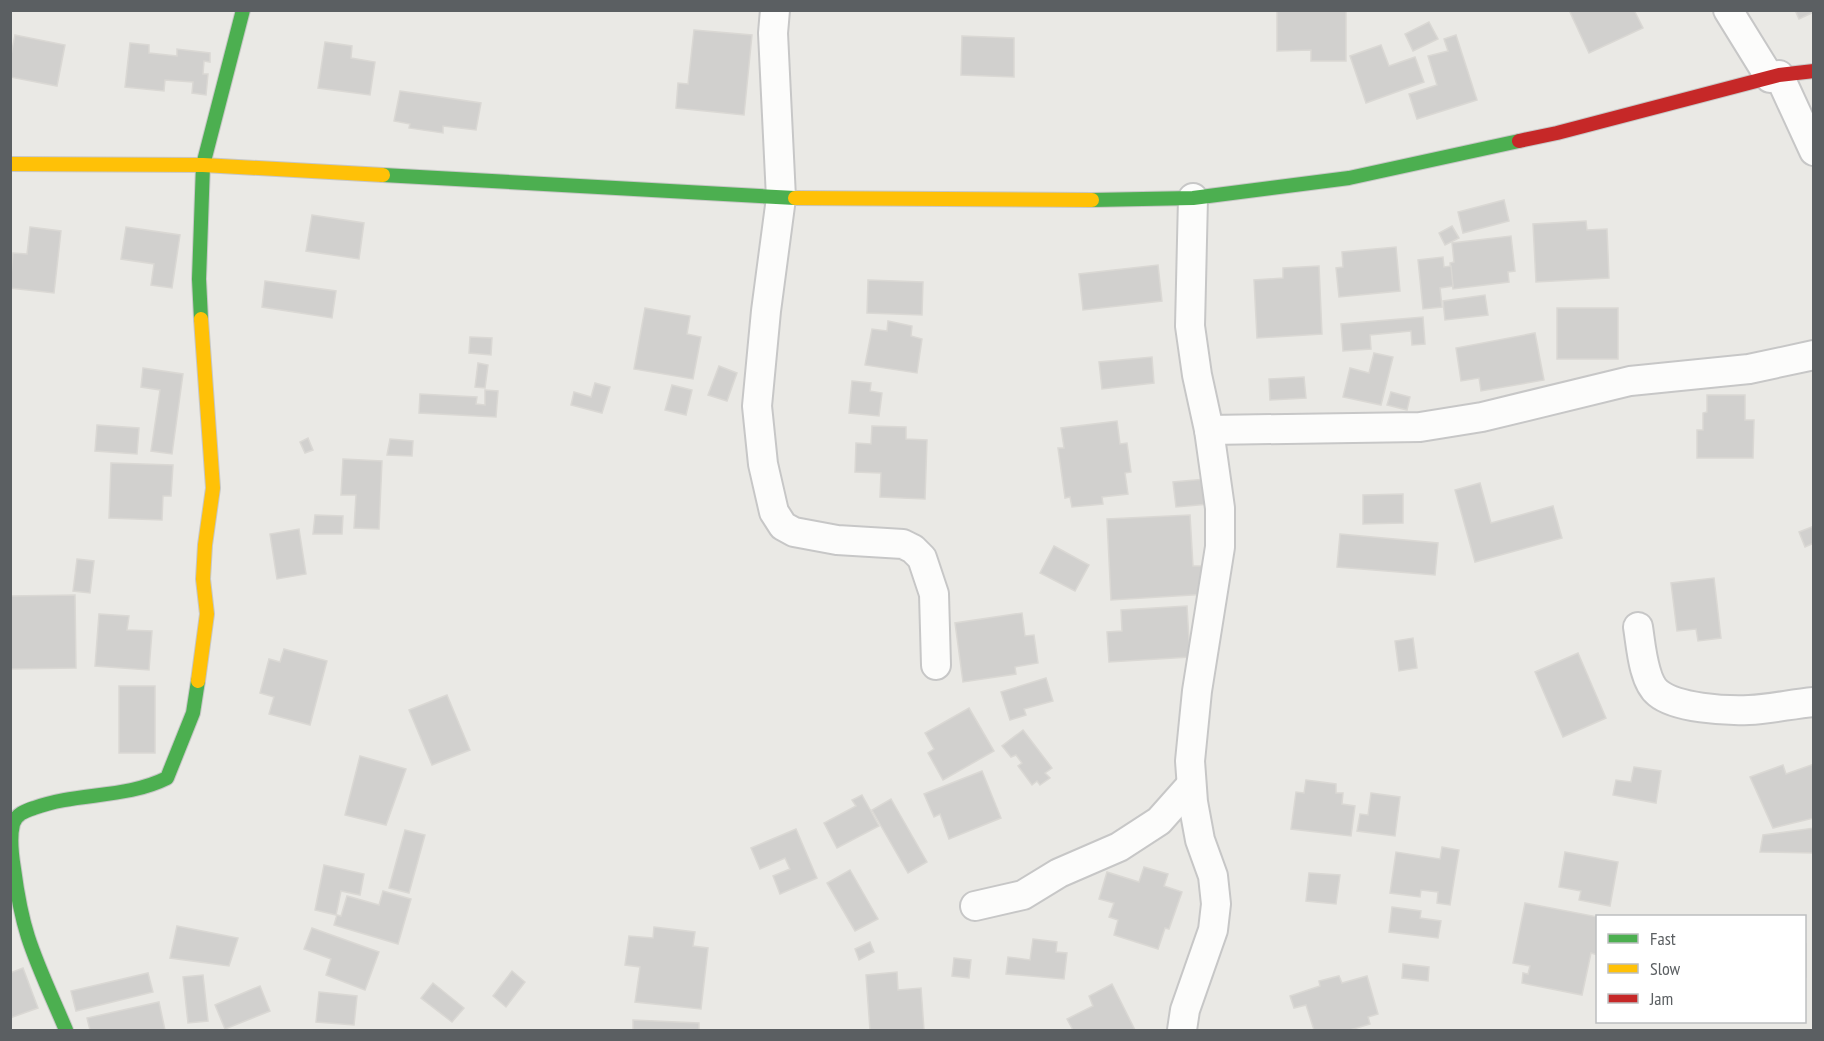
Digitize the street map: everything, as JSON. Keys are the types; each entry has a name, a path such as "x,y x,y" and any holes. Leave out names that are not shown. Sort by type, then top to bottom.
{"street":[{"path":"66,1030 28,938 19,903 12,855 13,823 19,814 36,807 83,797 128,792 151,786 167,778 193,713 207,614 202,579 213,488 199,279 203,165 243,10"},
{"path":"775,10 773,33 781,198 765,311 757,406 763,464 774,512 783,526 794,532 837,540 903,544 913,549 922,558 934,594 936,665"},
{"path":"1728,10 1775,76 1814,151"},
{"path":"10,164 203,165 781,198 1193,198 1361,175 1557,133 1775,76 1814,71"},
{"path":"1182,1030 1185,1010 1213,930 1216,904 1213,876 1200,840 1191,785 1190,761 1197,691 1220,547 1220,508 1209,430 1197,375 1190,326 1193,198"},
{"path":"1209,430 1420,426 1482,417 1630,381 1749,369 1814,355"},
{"path":"1638,627 1645,670 1657,692 1676,703 1705,708 1748,710 1814,702"},
{"path":"975,906 1023,895 1059,873 1119,847 1159,821 1191,785"}],"building":[{"path":"1346,10 1346,61 1311,61 1311,50 1277,51 1277,11"},
{"path":"1569,10 1634,10 1643,28 1589,53"},
{"path":"1795,10 1814,10 1814,12 1799,19"},
{"path":"1429,22 1438,39 1413,51 1405,34"},
{"path":"694,30 752,35 744,115 676,108 678,83 688,84"},
{"path":"15,35 65,45 57,86 10,77 10,60"},
{"path":"1456,35 1477,100 1417,119 1409,94 1437,85 1428,56 1448,51 1444,39"},
{"path":"962,36 1014,38 1014,77 961,75"},
{"path":"325,42 352,46 351,58 375,62 370,95 318,88"},
{"path":"130,43 149,45 149,53 177,56 177,49 210,53 210,62 204,61 203,74 208,74 206,95 192,93 193,82 165,80 164,91 125,87"},
{"path":"1381,45 1389,66 1415,57 1424,82 1366,103 1350,56"},
{"path":"400,91 481,103 476,130 443,126 443,133 409,128 410,124 394,121"},
{"path":"1504,200 1509,221 1463,233 1458,212"},
{"path":"312,215 364,223 359,259 306,251"},
{"path":"1586,221 1587,230 1607,229 1609,278 1536,282 1533,224"},
{"path":"1452,226 1459,238 1445,245 1439,233"},
{"path":"30,227 61,231 54,293 10,288 13,253 27,254"},
{"path":"126,227 180,235 172,288 151,285 154,264 121,259"},
{"path":"1511,236 1515,271 1508,272 1509,282 1453,289 1450,263 1454,262 1452,243"},
{"path":"1396,247 1400,291 1339,297 1336,268 1343,267 1342,252"},
{"path":"1443,257 1444,267 1451,266 1453,286 1440,288 1442,307 1423,309 1418,260"},
{"path":"1158,265 1162,301 1083,310 1079,274"},
{"path":"1319,266 1322,334 1257,338 1254,280 1283,278 1283,268"},
{"path":"868,280 923,282 922,315 867,313"},
{"path":"265,281 336,291 332,318 262,307"},
{"path":"1485,295 1488,315 1445,320 1443,301"},
{"path":"645,308 690,316 687,334 701,337 693,379 634,369"},
{"path":"1557,308 1618,308 1618,359 1557,359"},
{"path":"1423,317 1425,344 1412,345 1411,331 1370,335 1371,349 1343,351 1341,324"},
{"path":"888,321 912,326 911,336 922,339 917,373 865,365 872,329 887,331"},
{"path":"1535,333 1544,380 1481,391 1479,378 1461,381 1456,348"},
{"path":"470,337 492,338 491,355 469,353"},
{"path":"1374,353 1393,357 1381,405 1343,397 1350,368 1369,373"},
{"path":"1152,357 1154,383 1102,389 1099,362"},
{"path":"478,363 488,365 485,388 475,387"},
{"path":"719,366 737,373 727,401 708,395"},
{"path":"143,368 183,374 172,454 151,451 160,390 141,387"},
{"path":"1304,377 1306,398 1270,400 1269,379"},
{"path":"852,381 871,383 870,391 882,393 879,416 849,413"},
{"path":"595,383 610,387 602,413 571,405 574,392 591,397"},
{"path":"672,385 692,390 686,415 665,410"},
{"path":"485,390 498,391 496,417 419,413 420,394 477,397 476,404 485,405"},
{"path":"1391,392 1410,397 1407,410 1387,405"},
{"path":"1707,395 1745,395 1745,420 1754,420 1753,458 1697,458 1697,430 1703,430 1703,413 1707,412"},
{"path":"1117,421 1120,444 1127,443 1131,472 1125,473 1128,494 1102,497 1103,504 1072,507 1070,497 1065,498 1058,448 1064,448 1061,428"},
{"path":"97,425 139,428 137,454 95,451"},
{"path":"872,426 906,427 906,439 927,440 925,499 880,497 881,473 855,472 856,443 871,444"},
{"path":"308,438 313,450 305,453 300,442"},
{"path":"390,439 413,441 412,456 387,455"},
{"path":"343,459 382,461 379,529 354,528 356,495 341,495"},
{"path":"111,463 173,465 171,496 163,496 162,520 109,518"},
{"path":"1206,479 1209,504 1176,507 1173,482"},
{"path":"1480,483 1491,523 1553,506 1562,538 1475,562 1455,490"},
{"path":"1403,494 1403,523 1363,524 1363,495"},
{"path":"315,515 343,516 342,534 313,534"},
{"path":"1190,515 1193,566 1207,566 1208,594 1111,600 1107,519"},
{"path":"1814,526 1814,543 1805,547 1799,532"},
{"path":"299,529 306,574 277,579 270,534"},
{"path":"1340,534 1438,543 1435,575 1337,567"},
{"path":"1054,546 1089,565 1075,591 1040,573"},
{"path":"77,559 94,561 90,593 73,591"},
{"path":"1714,578 1721,638 1698,641 1696,629 1677,631 1671,583"},
{"path":"75,595 76,668 10,669 11,596"},
{"path":"1187,606 1190,657 1109,662 1107,632 1122,631 1121,610"},
{"path":"1022,613 1025,636 1034,635 1038,663 1015,667 1016,674 963,682 955,623"},
{"path":"99,614 129,616 127,630 152,631 149,670 95,666"},
{"path":"1413,638 1417,668 1399,671 1395,641"},
{"path":"284,649 327,661 310,725 269,714 274,697 260,693 269,659 280,662"},
{"path":"1578,653 1606,718 1563,737 1535,672"},
{"path":"1046,678 1053,701 1024,709 1026,715 1010,720 1001,692"},
{"path":"119,686 155,686 155,753 119,753"},
{"path":"447,695 470,750 432,765 409,710"},
{"path":"969,708 994,751 943,780 928,753 934,749 925,733"},
{"path":"1023,730 1052,768 1045,773 1050,778 1040,785 1037,781 1032,785 1018,766 1022,763 1016,755 1011,757 1002,746"},
{"path":"360,756 406,769 386,825 345,815"},
{"path":"1814,764 1814,818 1773,828 1750,777 1783,765 1786,774"},
{"path":"1634,767 1661,771 1656,803 1613,795 1616,780 1631,782"},
{"path":"982,771 1001,818 949,839 940,814 934,817 924,794"},
{"path":"1306,780 1336,784 1336,793 1343,793 1342,804 1355,806 1351,836 1291,829 1296,792 1304,793"},
{"path":"1371,793 1400,797 1395,836 1357,831 1360,814 1368,815"},
{"path":"862,795 879,826 837,848 824,823 856,806 852,800"},
{"path":"891,799 927,862 908,873 872,810"},
{"path":"1814,828 1814,853 1760,852 1763,835"},
{"path":"796,829 817,878 780,894 773,876 790,869 785,858 760,869 751,848"},
{"path":"405,830 425,835 409,893 389,888"},
{"path":"1442,847 1459,850 1450,905 1437,903 1438,892 1421,890 1420,897 1390,893 1396,852 1440,859"},
{"path":"1565,852 1618,862 1610,906 1579,900 1581,891 1559,887"},
{"path":"324,865 364,874 360,895 341,891 336,915 315,910"},
{"path":"1144,867 1168,874 1164,886 1182,892 1169,929 1165,928 1158,949 1114,935 1118,920 1109,917 1114,903 1099,899 1107,872 1139,882"},
{"path":"850,870 878,919 855,931 827,883"},
{"path":"1309,873 1340,875 1336,904 1306,901"},
{"path":"383,891 411,899 398,944 334,925 337,915 341,916 347,896 379,905"},
{"path":"1525,903 1596,917 1596,954 1591,953 1582,995 1522,983 1523,973 1528,974 1530,966 1513,963"},
{"path":"1392,907 1421,911 1420,918 1441,921 1438,938 1389,932"},
{"path":"177,926 238,938 229,966 170,958"},
{"path":"654,927 695,932 693,946 708,948 701,1009 635,1002 640,967 625,965 629,936 653,938"},
{"path":"312,928 379,952 365,990 326,975 331,959 304,949"},
{"path":"1033,939 1057,942 1056,952 1067,953 1064,979 1006,974 1008,957 1030,960"},
{"path":"870,942 874,952 859,960 855,949"},
{"path":"954,958 971,960 969,978 952,976"},
{"path":"1403,964 1429,967 1428,981 1402,978"},
{"path":"23,968 38,1008 10,1018 10,973"},
{"path":"512,971 525,982 506,1007 493,996"},
{"path":"897,972 898,990 921,988 924,1030 870,1030 866,975"},
{"path":"148,973 153,992 76,1011 71,991"},
{"path":"203,975 208,1021 188,1023 183,977"},
{"path":"1339,976 1342,983 1367,976 1378,1014 1368,1017 1370,1024 1350,1030 1314,1030 1306,1005 1294,1008 1290,996 1320,986 1319,981"},
{"path":"433,983 464,1008 452,1022 421,998"},
{"path":"1112,984 1135,1030 1073,1030 1067,1019 1093,1006 1089,996"},
{"path":"260,986 270,1011 225,1029 215,1005"},
{"path":"319,992 357,996 354,1025 316,1022"},
{"path":"159,1002 165,1030 90,1030 87,1018"},
{"path":"633,1020 699,1023 699,1030 633,1030"}],"traffic: fast":[{"path":"201,319 199,279 203,165 243,10"},
{"path":"1092,200 1193,198 1349,178 1519,141"},
{"path":"383,175 795,198"},
{"path":"66,1030 36,960 23,920 11,840 13,824 21,813 50,803 118,793 151,785 167,778 193,713 198,681"}],"traffic: slow":[{"path":"10,164 203,165 383,175"},
{"path":"795,198 1092,200"},
{"path":"198,681 207,614 203,579 213,488 201,319"}],"traffic: jam":[{"path":"1519,141 1779,75 1814,71"}]}
